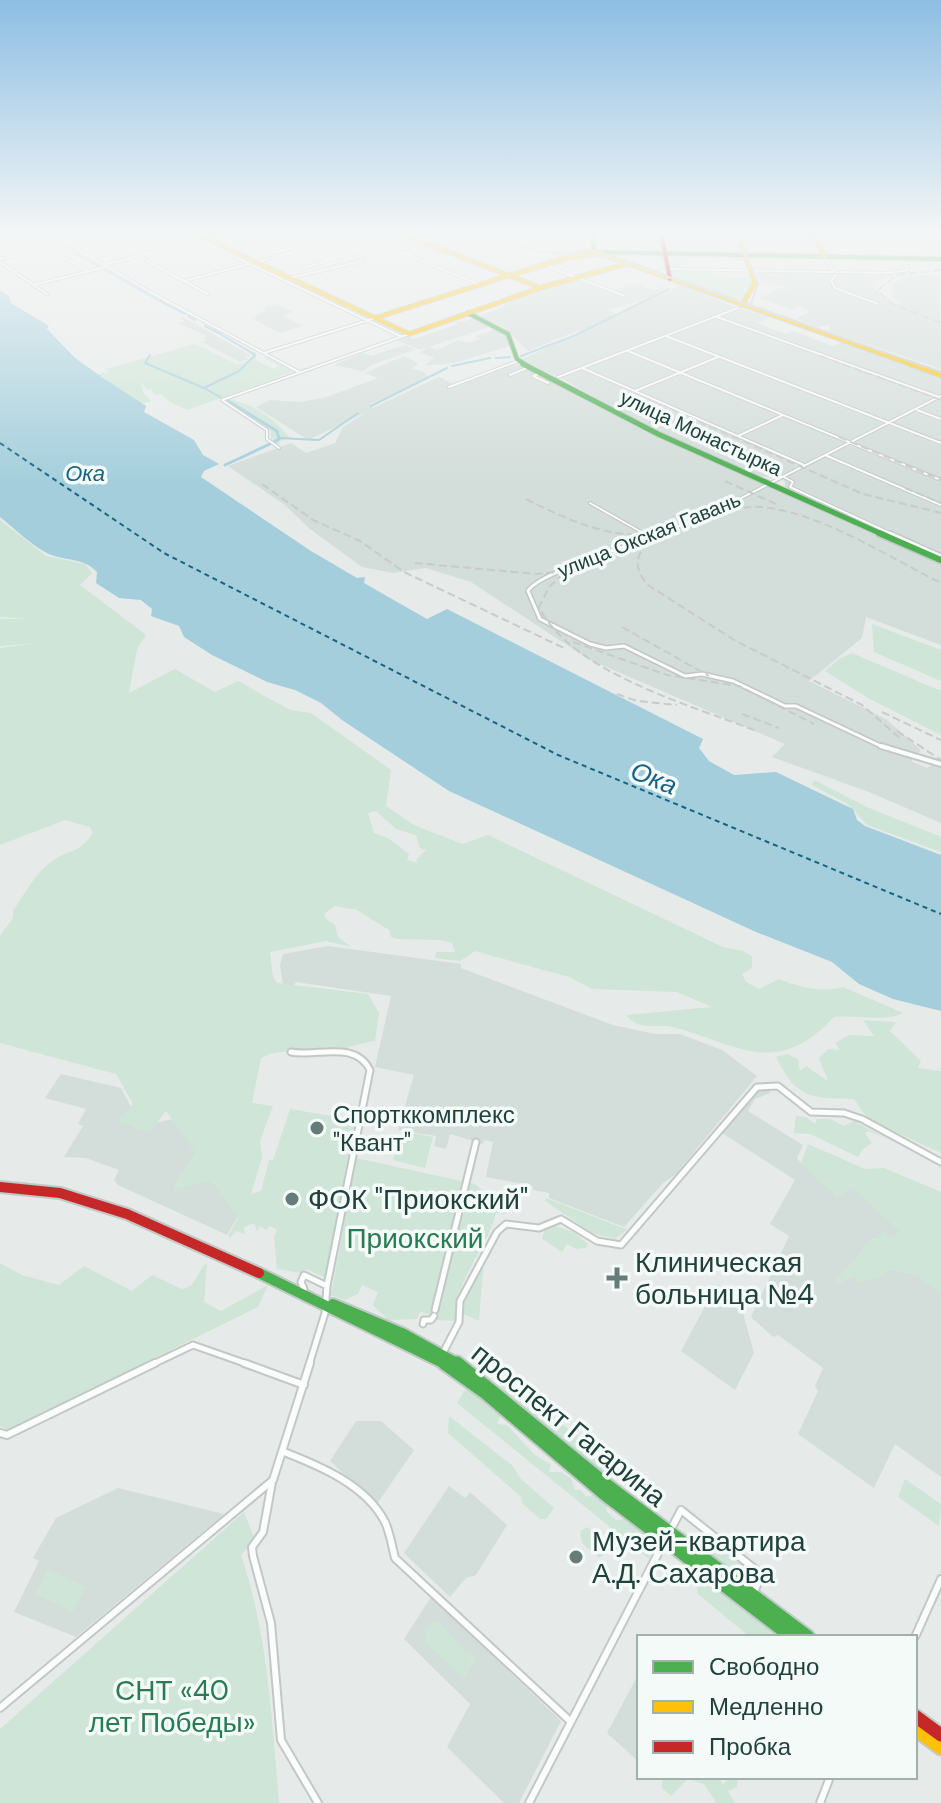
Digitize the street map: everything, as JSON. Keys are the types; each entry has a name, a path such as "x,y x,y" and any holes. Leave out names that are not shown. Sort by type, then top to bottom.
{"main road":[{"path":"368,317 405,335 456,317"},
{"path":"372,319 378,317"},
{"path":"477,317 513,339 518,361"},
{"path":"781,317 941,374"},
{"name":"улица Монастырка","path":"518,361 654,432 778,480 941,558"},
{"name":"проспект Гагарина","path":"0,1187 90,1200 122,1212 326,1302 460,1373 583,1478 805,1635"},
{"name":"проспект Гагарина","path":"326,1302 344,1306 443,1354 489,1386 667,1537 790,1635"},
{"path":"917,1717 941,1735"},
{"path":"917,1730 941,1748"}],"street":[{"path":"198,317 299,372"},
{"path":"368,317 372,319"},
{"path":"558,377 717,317"},
{"path":"717,317 940,397"},
{"path":"264,353 372,319"},
{"path":"279,448 267,437 267,430 222,401 405,335"},
{"path":"666,336 941,443"},
{"path":"628,351 941,480"},
{"path":"635,391 719,357"},
{"path":"449,387 518,361"},
{"path":"510,375 529,367"},
{"path":"582,368 806,466"},
{"path":"541,373 533,376 548,383"},
{"name":"улица Окская Гавань","path":"940,397 716,511 641,542 555,571 530,586 528,591 538,616 590,644 606,648 624,646 685,676 702,674 733,681 785,706 796,706 890,751 941,764"},
{"path":"915,409 941,419"},
{"path":"737,436 783,415"},
{"path":"825,455 941,505"},
{"path":"778,480 790,480"},
{"path":"778,480 790,480 794,482 790,487 941,558"},
{"path":"590,503 643,533 666,531"},
{"path":"641,542 643,533"},
{"path":"291,1052 321,1056 347,1051 362,1056 369,1064 326,1302 304,1385 273,1480 263,1532 252,1547 271,1623 281,1740 291,1762 318,1803"},
{"path":"443,1354 459,1322 460,1301 481,1257 503,1226 513,1223 539,1228 561,1219 595,1240 613,1246 621,1245 757,1087 778,1086 818,1114 844,1113 862,1119 941,1162"},
{"path":"423,1324 424,1320 431,1320 435,1313 476,1142"},
{"path":"0,1178 13,1187"},
{"path":"305,1293 301,1282 304,1275 327,1286"},
{"path":"0,1433 7,1435 193,1345 304,1385"},
{"path":"284,1452 322,1465 379,1512 395,1558 570,1721"},
{"path":"0,1708 273,1480"},
{"path":"529,1803 681,1510 761,1574 752,1596"},
{"path":"916,1635 941,1579"},
{"path":"820,1803 829,1779"}],"shaded area":[{"path":"285,317 303,326 280,333 251,318"},
{"path":"481,317 770,317 757,323 785,334 793,331 833,346 842,342 941,377 941,558 785,487 785,481 758,475 662,435 561,378 520,360 582,332 577,331 528,351 505,328"},
{"path":"940,317 941,369 828,331 830,327 827,325 817,327 796,319"},
{"path":"180,318 250,355 245,357 250,359 240,362 202,342 207,340 204,339 205,335 177,323 185,321"},
{"path":"475,318 492,326 429,347 437,350 458,340 469,343 480,339 475,336 494,330 507,336 513,345 454,363 426,365 434,358 420,352 428,347 420,350 396,340 407,336 414,339 458,324 453,321"},
{"path":"405,345 416,350 373,364 363,371 334,365 363,353 372,356"},
{"path":"404,356 418,363 412,369 422,371 430,378 370,404 373,408 439,377 458,386 517,364 654,433 941,564 941,645 866,617 862,638 809,681 886,719 921,750 911,761 927,768 933,764 941,767 941,823 869,792 772,757 785,744 588,659 471,582 426,568 393,573 362,567 310,529 285,505 228,466 291,443 306,453 335,443 343,427 367,412 308,440 256,407 270,400 301,402 327,397 378,378 365,373"},
{"path":"328,946 461,964 461,968 613,1025 655,1034 680,1034 722,1050 757,1076 675,1175 664,1182 624,1227 549,1198 549,1193 533,1190 533,1186 486,1177 493,1142 484,1140 483,1144 450,1134 446,1149 434,1146 436,1136 398,1130 414,1075 375,1067 391,996 296,982 293,986 283,985 280,965 283,954"},
{"path":"61,1074 121,1088 141,1126 173,1119 238,1216 227,1235 118,1185 114,1180 119,1170 86,1158 64,1157 83,1126 78,1124 86,1109 45,1098"},
{"path":"759,1089 769,1089 770,1093 755,1099 748,1111 803,1145 797,1158 837,1196 853,1187 900,1231 894,1238 871,1239 835,1280 837,1283 855,1276 860,1282 881,1276 889,1269 917,1275 941,1294 941,1477 895,1444 874,1488 798,1434 818,1391 815,1386 823,1368 778,1335 773,1337 751,1317 789,1236 770,1224 795,1180 722,1133"},
{"path":"717,1284 739,1299 754,1353 735,1390 681,1351"},
{"path":"356,1421 381,1421 414,1450 377,1504 330,1461"},
{"path":"449,1486 465,1498 470,1492 507,1525 476,1575 466,1578 450,1597 404,1553"},
{"path":"118,1488 224,1514 76,1637 14,1612 39,1561 33,1558 56,1518"},
{"path":"431,1597 561,1721 519,1803 504,1803 447,1747 470,1704 404,1639"},
{"path":"637,1677 637,1760 607,1733"}],"green space":[{"path":"195,344 237,364 252,360 253,352 256,352 256,360 273,369 279,366 265,358 269,357 295,371 188,410 161,394 156,395 151,391 154,389 147,390 141,382 143,392 151,401 137,405 102,376 109,373 106,369"},
{"path":"227,399 262,412 290,438 280,441 279,445 271,440 271,431 224,401"},
{"path":"0,520 46,556 85,564 92,573 80,585 146,635 137,649 129,693 175,669 215,692 238,681 290,710 311,713 391,770 386,806 414,825 462,844 488,835 723,947 743,951 752,956 752,968 742,974 746,982 759,989 779,979 810,988 843,987 903,1013 880,1018 834,1017 795,1047 777,1052 740,1049 670,1026 638,1024 626,1015 712,1007 677,992 592,989 569,977 475,951 460,961 435,958 436,952 455,952 452,943 397,939 391,937 389,930 357,910 335,906 324,914 335,925 338,937 351,947 326,941 270,952 273,977 277,983 368,994 379,1013 375,1041 324,1053 284,1052 261,1058 252,1103 273,1106 260,1141 262,1157 251,1194 261,1191 269,1160 273,1160 290,1109 355,1120 325,1278 306,1269 301,1273 277,1269 274,1236 277,1230 270,1226 266,1230 260,1226 257,1231 254,1223 244,1227 245,1234 236,1231 230,1238 228,1236 238,1218 215,1186 207,1181 174,1191 175,1183 195,1152 166,1111 149,1133 116,1121 133,1104 116,1074 0,1043 0,936 41,871 59,857 82,846 93,833 90,827 65,820 0,845 0,648 37,643 0,646 0,619 29,619 0,617","holes":["376,811 396,829 416,835 420,848 426,850 416,860 418,863 407,860 409,854 388,838 374,833 368,813"]},
{"path":"872,624 941,650 941,681 874,652"},
{"path":"852,653 941,691 941,735 868,698 825,671"},
{"path":"814,780 867,807 941,837 941,852 867,825 849,805 812,785"},
{"path":"863,1020 896,1022 890,1031 921,1061 918,1068 941,1071 941,1153 868,1119 854,1099 826,1098 806,1093 791,1081 776,1057 787,1054 798,1059 800,1071 806,1066 828,1081 819,1058 828,1049 840,1050 835,1043 849,1035 874,1036"},
{"path":"796,1116 806,1117 815,1124 817,1119 832,1120 844,1126 854,1121 889,1140 869,1131 865,1133 872,1143 858,1157 810,1134 794,1133"},
{"path":"402,1131 433,1137 425,1168 393,1160"},
{"path":"808,1144 865,1169 884,1168 941,1192 941,1294 917,1275 889,1269 881,1276 860,1283 854,1276 837,1283 835,1280 852,1264 871,1238 875,1240 883,1231 894,1238 899,1231 853,1188 837,1196 803,1166 801,1163"},
{"name":"Приокский","path":"356,1158 475,1184 493,1200 507,1203 505,1214 496,1213 464,1280 457,1302 456,1321 437,1320 437,1316 420,1312 417,1319 388,1320 373,1305 378,1292 362,1285 358,1294 345,1300 331,1295"},
{"path":"546,1198 628,1229 615,1239 592,1233 545,1201"},
{"path":"551,1225 573,1232 588,1244 586,1248 576,1249 567,1244 562,1252 542,1239 545,1229"},
{"path":"484,1258 479,1321 463,1314 462,1307"},
{"path":"0,1263 22,1275 59,1285 84,1266 132,1291 152,1275 182,1289 191,1286 207,1264 204,1302 221,1311 268,1285 258,1307 8,1430 0,1426"},
{"path":"499,1375 616,1466 610,1478 606,1479 531,1419 505,1393 497,1381"},
{"path":"473,1388 502,1412 497,1424 507,1425 535,1455 551,1465 549,1472 560,1472 571,1478 575,1490 581,1490 586,1497 596,1494 607,1502 606,1511 616,1520 628,1519 646,1531 642,1541 653,1551 649,1559 624,1548 599,1558 582,1543 580,1531 587,1527 602,1538 608,1535 610,1527 457,1403 464,1391"},
{"path":"449,1416 512,1465 521,1479 554,1508 546,1519 540,1519 522,1503 521,1497 448,1433"},
{"path":"905,1479 941,1504 939,1526 898,1497"},
{"name":"СНТ «40 лет Победы»","path":"244,1512 255,1540 241,1555 263,1646 279,1803 0,1803 0,1729"},
{"path":"706,1537 750,1572 747,1583 689,1541"},
{"path":"48,1569 86,1587 73,1612 35,1594"},
{"path":"693,1569 783,1635 748,1635 698,1594"},
{"path":"432,1622 439,1622 465,1650 466,1658 457,1671 467,1658 467,1650 476,1659 464,1679 425,1642 425,1629"},
{"path":"662,1779 688,1779 671,1796 662,1788"},
{"path":"688,1779 720,1779 723,1785 728,1779 738,1779 737,1787 728,1791 735,1803 717,1803 704,1784"}],"water":[{"name":"Ока","path":"0,317 34,317 49,326 47,329 75,358 99,375 108,372 100,376 146,406 144,412 194,440 203,455 219,464 204,471 201,477 311,551 357,578 365,577 364,583 427,619 447,609 703,739 699,748 709,761 734,775 776,772 853,809 857,820 865,826 941,855 941,1011 893,999 859,984 832,962 756,932 449,791 321,703 295,690 267,682 212,655 184,637 179,626 151,616 152,609 141,600 119,598 96,583 97,572 91,567 39,548 0,517"}],"waterway":[{"path":"190,317 195,320"},
{"path":"521,356 612,317"},
{"path":"205,326 221,334"},
{"path":"204,388 239,371 255,355 222,335"},
{"path":"150,355 145,363 204,388"},
{"path":"496,358 510,357"},
{"path":"452,366 490,358"},
{"path":"371,406 447,368"},
{"path":"204,388 220,397"},
{"path":"228,401 277,431 279,439 274,442"},
{"path":"279,438 319,440 358,413"},
{"path":"225,465 270,444"}],"ferry route":[{"path":"0,443 164,553 558,755 941,914"}],"tram line":[{"path":"784,317 941,372"}],"railway":[{"path":"926,317 941,323"},
{"path":"820,356 941,400"},
{"path":"688,417 863,494 941,513"},
{"path":"839,437 941,480"},
{"path":"725,481 776,504"},
{"path":"262,484 313,520 360,541 404,572 566,649"},
{"path":"905,488 941,503"},
{"path":"526,499 581,524 638,535 678,529 739,508 761,507 784,511 830,526 941,583"},
{"path":"654,539 560,577 549,587 539,607 555,630 578,651 605,668 667,698 756,731"},
{"path":"649,543 638,558 638,569 648,585 734,640 862,705 902,740"},
{"path":"415,563 536,574 566,571"},
{"path":"622,627 709,676"},
{"path":"573,642 667,675 739,686 814,724"},
{"path":"617,694 637,701 677,705"},
{"path":"882,712 941,740"},
{"path":"742,714 779,728"},
{"path":"897,731 941,760"}],"traffic: fast":[{"path":"476,317 508,334 517,359 523,364 658,434 941,560"},
{"path":"259,1273 435,1357 486,1393 605,1494 789,1635"},
{"path":"333,1304 402,1333 463,1367 609,1487 805,1635"}],"traffic: slow":[{"path":"373,317 378,317"},
{"path":"375,318 409,334 457,317"},
{"path":"778,317 941,375"},
{"path":"917,1730 941,1748"}],"traffic: jam":[{"path":"0,1187 60,1193 127,1214 259,1273"},
{"path":"917,1717 941,1735"}],"place":[{"name":"Спортккомплекс \"Квант\"","path":"317,1128"},
{"name":"ФОК \"Приокский\"","path":"292,1199"},
{"name":"Клиническая больница №4","path":"617,1278"},
{"name":"Музей-квартира А.Д. Сахарова","path":"576,1557"}]}
